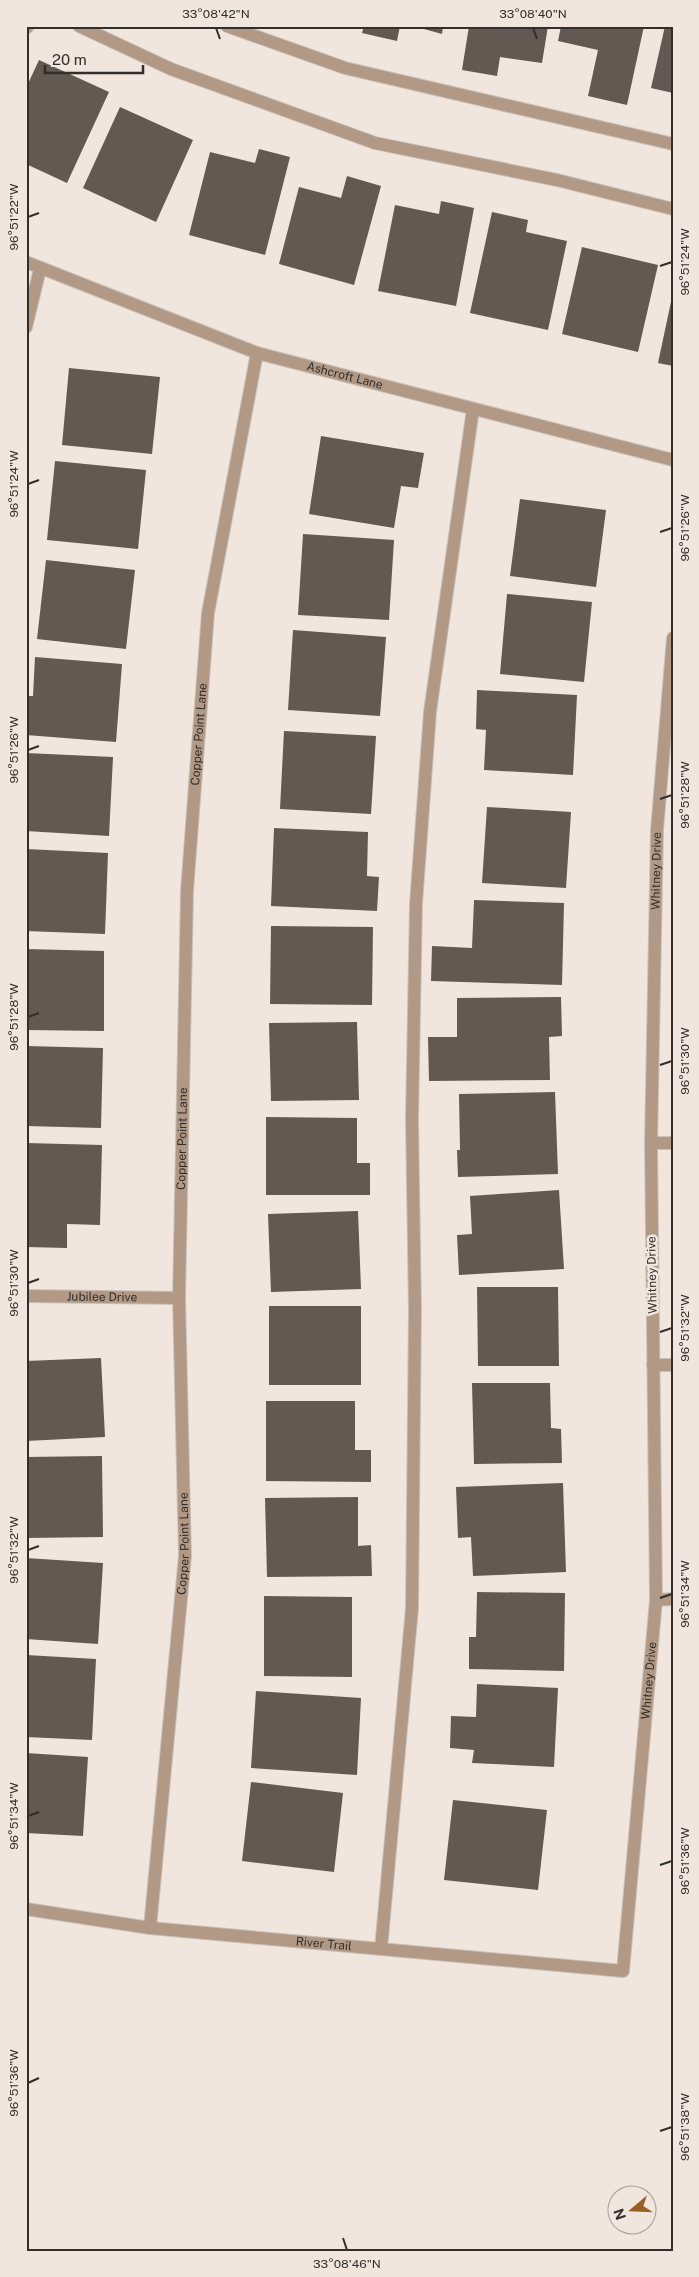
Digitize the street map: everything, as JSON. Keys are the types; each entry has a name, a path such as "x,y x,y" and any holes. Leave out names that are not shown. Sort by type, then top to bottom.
{"street":[{"path":"79,26 171,69 375,143 557,180 673,209"},
{"path":"227,26 345,68 673,144"},
{"name":"Ashcroft Lane","path":"26,262 257,353 673,460"},
{"path":"26,327 40,269"},
{"name":"Copper Point Lane","path":"150,1928 184,1556 179,1298 187,891 208,613 257,353"},
{"path":"382,1949 412,1608 415,1310 412,1119 416,904 430,712 473,409"},
{"name":"Whitney Drive","path":"623,1971 656,1600 651,1143 657,830 673,638"},
{"path":"651,1143 673,1143"},
{"name":"Jubilee Drive","path":"26,1296 179,1298"},
{"path":"653,1365 673,1365"},
{"path":"656,1600 673,1599"},
{"name":"River Trail","path":"26,1910 150,1928 623,1971"}],"building":[{"path":"364,26 400,26 397,41 362,33"},
{"path":"413,26 443,26 442,34"},
{"path":"469,26 548,26 542,63 500,57 497,76 462,70"},
{"path":"561,26 644,26 627,105 588,96 598,50 558,41"},
{"path":"665,26 673,26 673,93 651,88"},
{"path":"39,60 109,92 67,183 26,164 26,88"},
{"path":"120,107 193,140 156,222 83,188"},
{"path":"259,149 290,157 265,255 189,235 210,152 255,163"},
{"path":"347,176 381,186 354,285 279,264 299,187 341,198"},
{"path":"441,201 474,208 456,306 378,291 395,205 439,214"},
{"path":"492,212 528,220 526,232 567,241 548,330 470,313"},
{"path":"582,247 658,265 638,352 562,334"},
{"path":"673,297 673,366 658,363"},
{"path":"69,368 160,377 152,454 62,445"},
{"path":"321,436 424,453 418,488 401,486 394,528 309,514"},
{"path":"55,461 146,470 138,549 47,540"},
{"path":"520,499 606,510 596,587 510,576"},
{"path":"303,534 394,540 389,620 298,615"},
{"path":"46,560 135,570 126,649 37,639"},
{"path":"507,594 592,602 584,682 500,674"},
{"path":"293,630 386,637 380,716 288,710"},
{"path":"35,657 122,664 116,742 26,735 26,696 33,696"},
{"path":"477,690 577,695 573,775 484,770 486,730 476,729"},
{"path":"284,731 376,736 371,814 280,809"},
{"path":"26,753 113,757 109,836 26,831"},
{"path":"487,807 571,812 566,888 482,883"},
{"path":"274,828 368,832 367,876 379,877 377,911 271,906"},
{"path":"26,849 108,853 105,934 26,931"},
{"path":"474,900 564,903 562,985 431,981 432,946 472,948"},
{"path":"271,926 373,927 372,1005 270,1004"},
{"path":"26,949 104,951 104,1031 26,1030"},
{"path":"561,997 562,1036 549,1037 550,1080 429,1081 428,1037 457,1037 457,998"},
{"path":"357,1022 359,1100 271,1101 269,1023"},
{"path":"26,1046 103,1048 101,1128 26,1126"},
{"path":"555,1092 558,1174 458,1177 457,1150 460,1150 459,1094"},
{"path":"266,1117 357,1118 357,1163 370,1163 370,1195 266,1195"},
{"path":"26,1143 102,1145 100,1225 67,1224 67,1248 26,1247"},
{"path":"559,1190 564,1269 459,1275 457,1235 472,1234 470,1196"},
{"path":"358,1211 361,1289 271,1292 268,1214"},
{"path":"477,1287 558,1287 559,1366 478,1366"},
{"path":"269,1306 361,1306 361,1385 269,1385"},
{"path":"101,1358 105,1437 26,1441 26,1361"},
{"path":"472,1383 550,1383 551,1428 561,1429 562,1463 474,1464"},
{"path":"266,1401 355,1401 355,1450 371,1450 371,1482 266,1481"},
{"path":"102,1456 103,1537 26,1538 26,1457"},
{"path":"563,1483 566,1572 473,1576 471,1537 458,1538 456,1487"},
{"path":"358,1497 358,1546 371,1545 372,1576 267,1577 265,1498"},
{"path":"26,1558 103,1563 98,1644 26,1639"},
{"path":"477,1592 565,1593 564,1671 469,1669 469,1637 476,1637"},
{"path":"264,1596 352,1597 352,1677 264,1676"},
{"path":"26,1655 96,1659 92,1740 26,1737"},
{"path":"477,1684 558,1688 554,1767 472,1763 474,1750 450,1748 451,1716 476,1717"},
{"path":"256,1691 361,1698 357,1775 251,1768"},
{"path":"26,1753 88,1757 83,1836 26,1833"},
{"path":"251,1782 343,1793 334,1872 242,1861"},
{"path":"453,1800 547,1810 538,1890 444,1880"}]}
